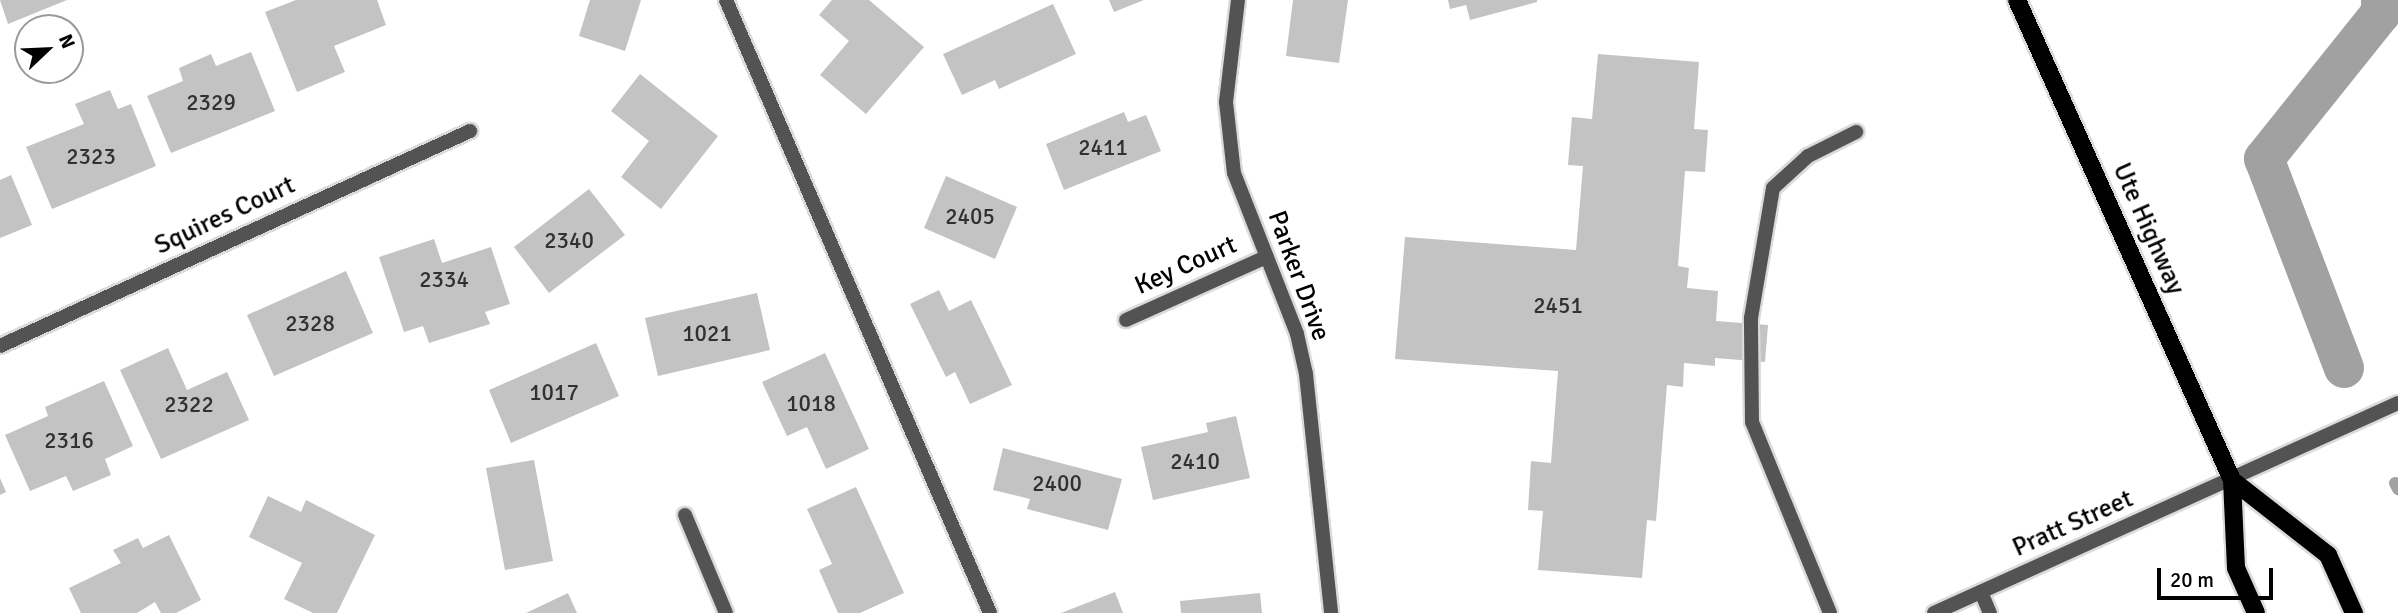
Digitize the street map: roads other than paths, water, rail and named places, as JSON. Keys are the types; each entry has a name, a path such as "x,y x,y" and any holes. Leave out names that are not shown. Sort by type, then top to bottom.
{"main road":[{"name":"Ute Highway","path":"2017,0 2232,480 2236,568 2256,613"},
{"name":"Ute Highway","path":"2232,480 2328,555 2354,613"}],"street":[{"path":"726,0 990,613"},
{"name":"Parker Drive","path":"1238,0 1226,102 1234,173 1297,334 1306,374 1331,613"},
{"name":"Squires Court","path":"0,346 470,131"},
{"path":"1830,613 1752,422 1751,318 1773,188 1808,156 1856,132"},
{"name":"Key Court","path":"1126,320 1266,257"},
{"name":"Pratt Street","path":"1934,613 2398,403"},
{"path":"685,515 726,613"},
{"path":"1981,592 1990,613"}],"waterway":[{"path":"2344,368 2264,159 2381,13 2381,0"},
{"path":"2395,483 2398,489"}]}
